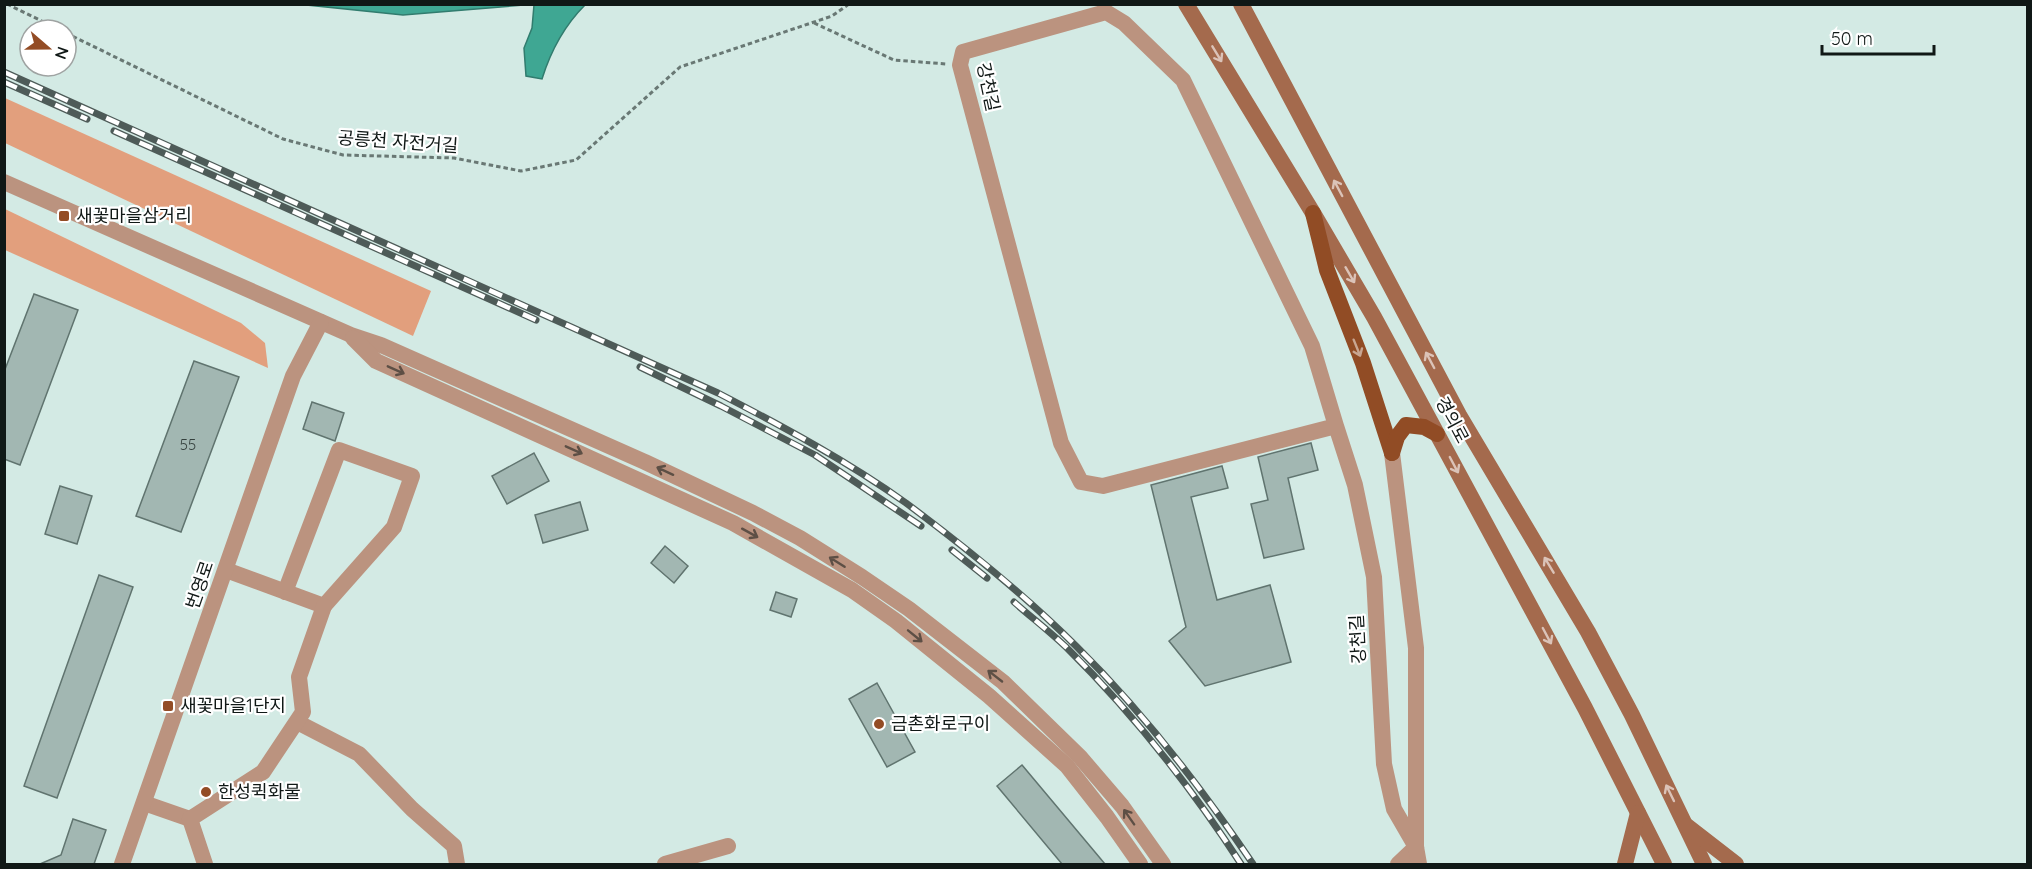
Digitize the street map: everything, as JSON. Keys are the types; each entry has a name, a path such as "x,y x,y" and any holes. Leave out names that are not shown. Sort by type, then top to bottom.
{"main road":[{"name":"경의로","path":"1186,4 1374,317 1585,708 1664,864"},
{"name":"경의로","path":"1241,4 1459,415 1588,632 1632,715 1704,864"},
{"path":"1313,213 1327,270 1364,363 1392,453"},
{"path":"1392,453 1397,437 1406,425 1424,427 1437,434"},
{"path":"1625,864 1638,813"},
{"path":"1685,825 1736,864"}],"street":[{"name":"강천길","path":"1336,426 1103,486 1081,482 1061,443 960,65 963,52 1106,12 1124,22 1184,80 1312,346 1355,485 1374,577 1384,765 1394,809 1416,848"},
{"path":"4,182 645,462 721,497 800,538 909,609 1003,682 1080,757 1122,806 1163,864"},
{"name":"번영로","path":"122,864 293,376 321,322"},
{"path":"351,335 376,361 733,523 852,590 896,621 989,696 1067,766 1140,864"},
{"path":"190,819 262,771 297,722 303,712 299,677 324,606 394,527 412,476 339,450 285,592"},
{"path":"1392,453 1416,648 1416,848 1419,864"},
{"path":"226,570 324,606"},
{"path":"297,722 358,754 412,809 454,846 457,864"},
{"path":"144,803 190,819"},
{"path":"190,819 205,864"},
{"path":"665,864 728,846"},
{"path":"1398,864 1416,848"}],"path":[{"path":"8,4 36,18"},
{"name":"공릉천 자전거길","path":"78,39 283,139 343,155 454,158 521,171 576,160 680,67 832,16 849,4"},
{"path":"812,23 894,60 960,65"}],"shaded area":[{"path":"307,4 524,5 403,15"},
{"path":"534,5 585,5 559,39 542,79 526,76 524,48 532,28"},
{"path":"5,98 431,291 413,336 5,143"},
{"path":"5,209 241,323 265,343 268,368 5,250"}],"building":[{"path":"34,294 78,310 20,465 4,459 4,372"},
{"path":"194,361 239,377 181,532 136,516"},
{"path":"312,402 344,413 335,441 303,429"},
{"path":"1311,443 1318,470 1288,478 1304,549 1264,558 1251,504 1268,500 1258,457"},
{"path":"534,453 549,481 507,504 492,476"},
{"path":"1222,466 1228,488 1191,497 1217,600 1270,585 1291,662 1205,686 1169,641 1186,627 1151,485"},
{"path":"60,486 92,496 77,544 45,534"},
{"path":"580,502 588,530 543,543 535,515"},
{"path":"665,546 688,566 674,583 651,563"},
{"path":"99,575 133,587 57,798 24,786"},
{"path":"776,592 797,599 791,617 770,610"},
{"path":"877,683 915,752 887,767 849,699"},
{"path":"1022,765 1105,864 1062,864 997,786"},
{"path":"73,819 106,830 94,864 40,864 61,855"}],"railway":[{"path":"4,72 718,393 790,431 861,473 906,503 972,554 1036,608 1076,646 1125,697 1170,751 1253,864"},
{"path":"4,82 87,119"},
{"path":"114,131 536,320"},
{"path":"640,367 815,455 921,526"},
{"path":"952,550 987,578"},
{"path":"1014,602 1066,647 1137,724 1202,807 1241,864"}],"place":[{"name":"새꽃마을삼거리","path":"64,216"},
{"name":"새꽃마을1단지","path":"168,706"},
{"name":"금촌화로구이","path":"879,724"},
{"name":"한성퀵화물","path":"206,792"}]}
